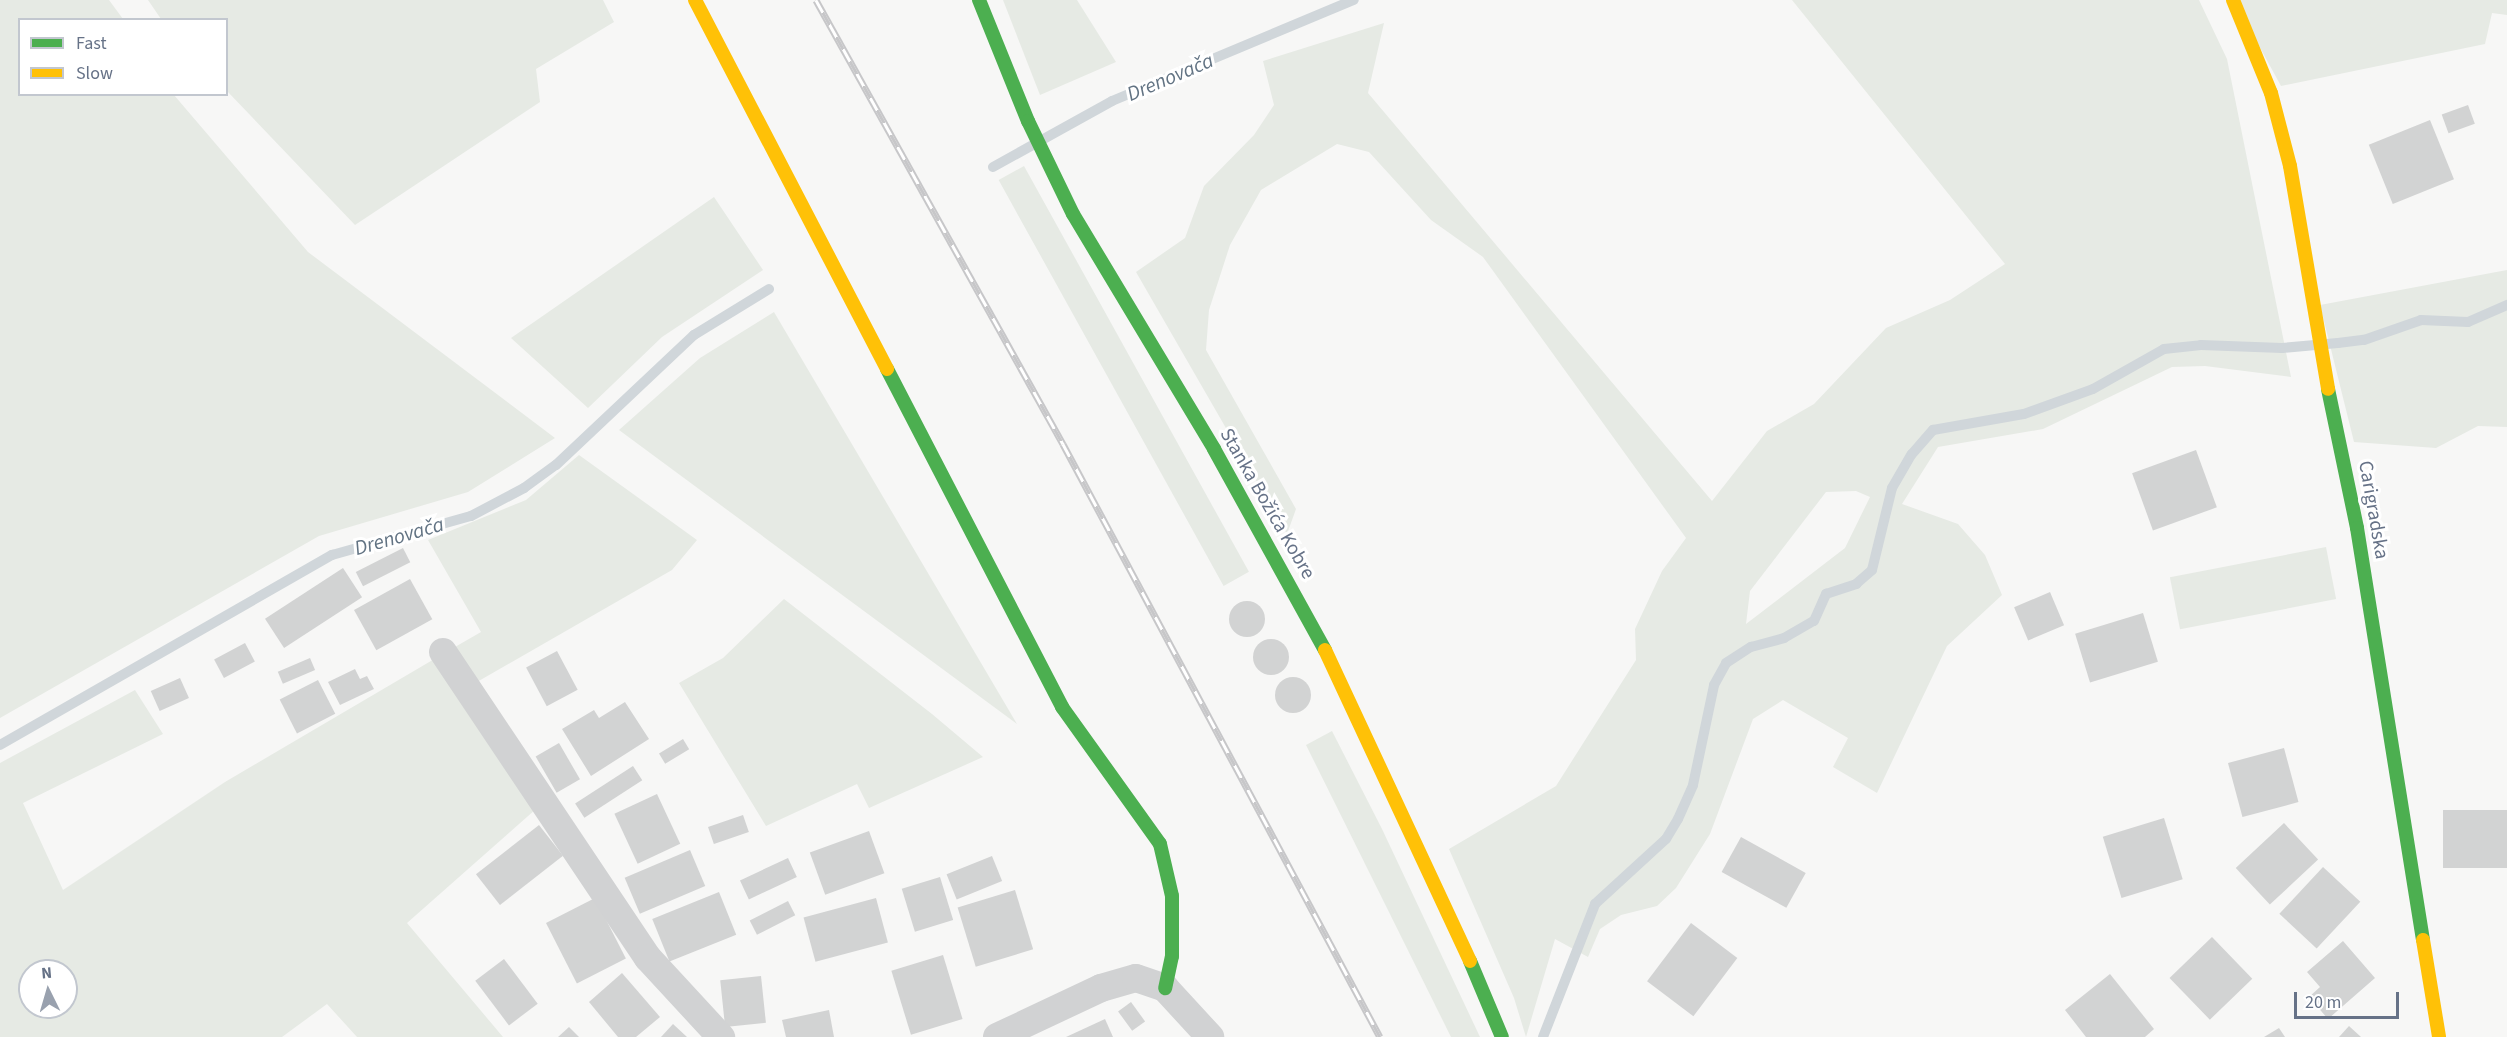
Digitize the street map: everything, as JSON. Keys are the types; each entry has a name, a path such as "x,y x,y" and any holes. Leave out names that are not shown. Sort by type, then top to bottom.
{"street":[{"path":"695,0 1062,707 1160,844 1167,861 1172,896 1172,956 1165,988"},
{"name":"Stanka Božića Kobre","path":"979,0 1047,163 1326,650 1432,874 1502,1037"},
{"name":"Carigradska","path":"2233,0 2267,83 2290,166 2313,320 2332,399 2357,528 2439,1037"},
{"path":"443,652 648,958 721,1037"},
{"path":"997,1037 1124,979 1148,980 1165,988 1210,1037"}],"shaded area":[{"path":"0,0 109,0 122,18 18,18 18,96 175,96 308,252 555,438 468,492 319,536 0,718"},
{"path":"148,0 603,0 614,22 536,69 540,102 355,225 228,92 228,18 160,18"},
{"path":"1003,0 1077,0 1116,62 1040,95"},
{"path":"1792,0 2199,0 2227,59 2291,377 2205,366 2172,367 2043,429 1938,447 1902,504 1958,524 1985,555 2002,595 1947,646 1877,793 1833,767 1848,738 1783,700 1753,719 1710,834 1676,888 1657,906 1621,915 1600,929 1588,957 1555,939 1526,1037 1514,998 1449,849 1556,786 1636,660 1635,629 1662,571 1686,538 1483,257 1431,220 1369,152 1337,144 1261,190 1230,245 1209,310 1206,350 1296,509 1287,534 1136,272 1185,238 1204,186 1254,135 1274,105 1263,61 1384,23 1368,93 1712,501 1767,431 1814,404 1886,328 1950,300 2005,264","holes":["1856,491 1870,497 1845,548 1746,624 1750,591 1826,492"]},
{"path":"2234,0 2507,0 2507,15 2492,13 2485,44 2281,86"},
{"path":"1024,166 1249,572 1224,586 999,180"},
{"path":"714,197 763,270 662,337 588,408 511,338"},
{"path":"2507,270 2507,427 2478,426 2436,448 2354,442 2320,305"},
{"path":"774,312 1017,724 619,430 700,358"},
{"path":"579,455 697,540 672,570 477,682 455,647 481,632 428,540 526,500"},
{"path":"2326,547 2336,599 2180,629 2170,577"},
{"path":"784,599 932,714 983,757 869,808 857,784 766,826 679,683 723,658"},
{"path":"436,658 536,809 407,923 503,1037 357,1037 327,1004 282,1037 0,1037 0,763 135,690 163,734 23,803 63,890 225,782"},
{"path":"1332,731 1382,829 1480,1037 1451,1037 1306,745"}],"building":[{"path":"2468,105 2475,124 2449,133 2442,115"},
{"path":"2430,120 2454,179 2393,204 2369,145"},
{"path":"2196,450 2217,507 2153,531 2132,473"},
{"path":"403,548 410,562 363,586 356,572"},
{"path":"343,568 362,597 284,648 265,619"},
{"path":"410,579 432,619 376,650 354,610"},
{"path":"2050,592 2064,625 2028,640 2014,607"},
{"path":"1247,601 1260,606 1265,619 1260,632 1247,637 1234,632 1229,619 1234,606"},
{"path":"2143,613 2158,662 2090,683 2075,634"},
{"path":"1271,639 1284,644 1289,657 1284,670 1271,675 1258,670 1253,657 1258,644"},
{"path":"245,643 255,662 224,678 214,659"},
{"path":"557,651 578,690 547,706 526,667"},
{"path":"310,658 315,670 283,684 278,672"},
{"path":"355,669 360,679 367,676 374,689 340,705 328,682"},
{"path":"1293,677 1306,682 1311,695 1306,708 1293,713 1280,708 1275,695 1280,682"},
{"path":"180,678 189,698 160,711 151,691"},
{"path":"318,680 335,714 297,733 280,700"},
{"path":"625,702 649,739 591,776 562,729 594,710 599,718"},
{"path":"683,739 689,749 665,764 659,753"},
{"path":"559,743 580,779 557,793 536,756"},
{"path":"2284,748 2298,802 2242,817 2228,763"},
{"path":"633,766 642,780 584,818 575,804"},
{"path":"657,794 680,844 638,864 614,814"},
{"path":"2443,810 2507,810 2507,868 2443,868"},
{"path":"743,815 749,832 714,844 708,827"},
{"path":"2164,818 2183,879 2122,898 2103,837"},
{"path":"2284,823 2318,860 2270,905 2236,868"},
{"path":"539,825 563,856 500,905 476,874"},
{"path":"869,831 884,873 825,895 810,853"},
{"path":"1741,837 1806,873 1786,908 1722,872"},
{"path":"690,850 705,886 640,914 625,878"},
{"path":"992,856 1002,881 957,899 947,874"},
{"path":"788,858 797,877 749,899 740,880"},
{"path":"2323,867 2360,902 2317,949 2279,914"},
{"path":"940,877 953,920 915,932 902,889"},
{"path":"1015,890 1033,949 976,967 958,908"},
{"path":"719,892 736,935 669,962 652,919"},
{"path":"595,898 626,959 577,984 546,923"},
{"path":"876,898 888,942 815,962 804,917"},
{"path":"788,901 795,915 757,935 750,921"},
{"path":"1691,923 1737,958 1693,1016 1647,981"},
{"path":"2212,937 2252,979 2210,1020 2170,978"},
{"path":"2343,941 2375,978 2328,1019 2309,997 2320,987 2307,972"},
{"path":"943,955 963,1019 911,1035 891,971"},
{"path":"504,959 538,1004 509,1025 475,981"},
{"path":"622,973 660,1017 636,1037 618,1037 589,1002"},
{"path":"2110,974 2154,1029 2145,1037 2086,1037 2065,1010"},
{"path":"761,976 766,1023 725,1027 720,980"},
{"path":"1131,1002 1145,1021 1132,1031 1118,1011"},
{"path":"829,1010 834,1037 786,1037 782,1020"},
{"path":"1105,1019 1113,1037 1066,1037"},
{"path":"673,1024 687,1037 661,1037"},
{"path":"2349,1026 2361,1037 2339,1037"},
{"path":"569,1027 579,1037 558,1037"},
{"path":"2279,1028 2285,1037 2264,1037"}],"waterway":[{"name":"Drenovača","path":"993,167 1112,101 1354,0"},
{"name":"Drenovača","path":"0,745 332,555 471,516 524,488 556,465 694,335 769,289"},
{"path":"1543,1037 1595,904 1666,839 1678,819 1693,785 1714,685 1726,663 1751,647 1784,638 1814,621 1826,594 1856,584 1872,570 1892,488 1912,454 1933,430 2024,414 2093,389 2164,349 2201,345 2282,348 2364,340 2421,320 2468,322 2507,305"}],"railway":[{"path":"816,0 1063,444 1380,1037"}],"traffic: fast":[{"path":"979,0 1028,121 1073,214 1214,449 1325,650"},
{"path":"887,369 1062,707 1160,844 1172,896 1172,956 1165,988"},
{"path":"2328,389 2357,528 2423,940"},
{"path":"1470,961 1502,1037"}],"traffic: slow":[{"path":"695,0 887,369"},
{"path":"2233,0 2271,93 2290,166 2328,389"},
{"path":"1325,650 1470,961"},
{"path":"2423,940 2439,1037"}]}
